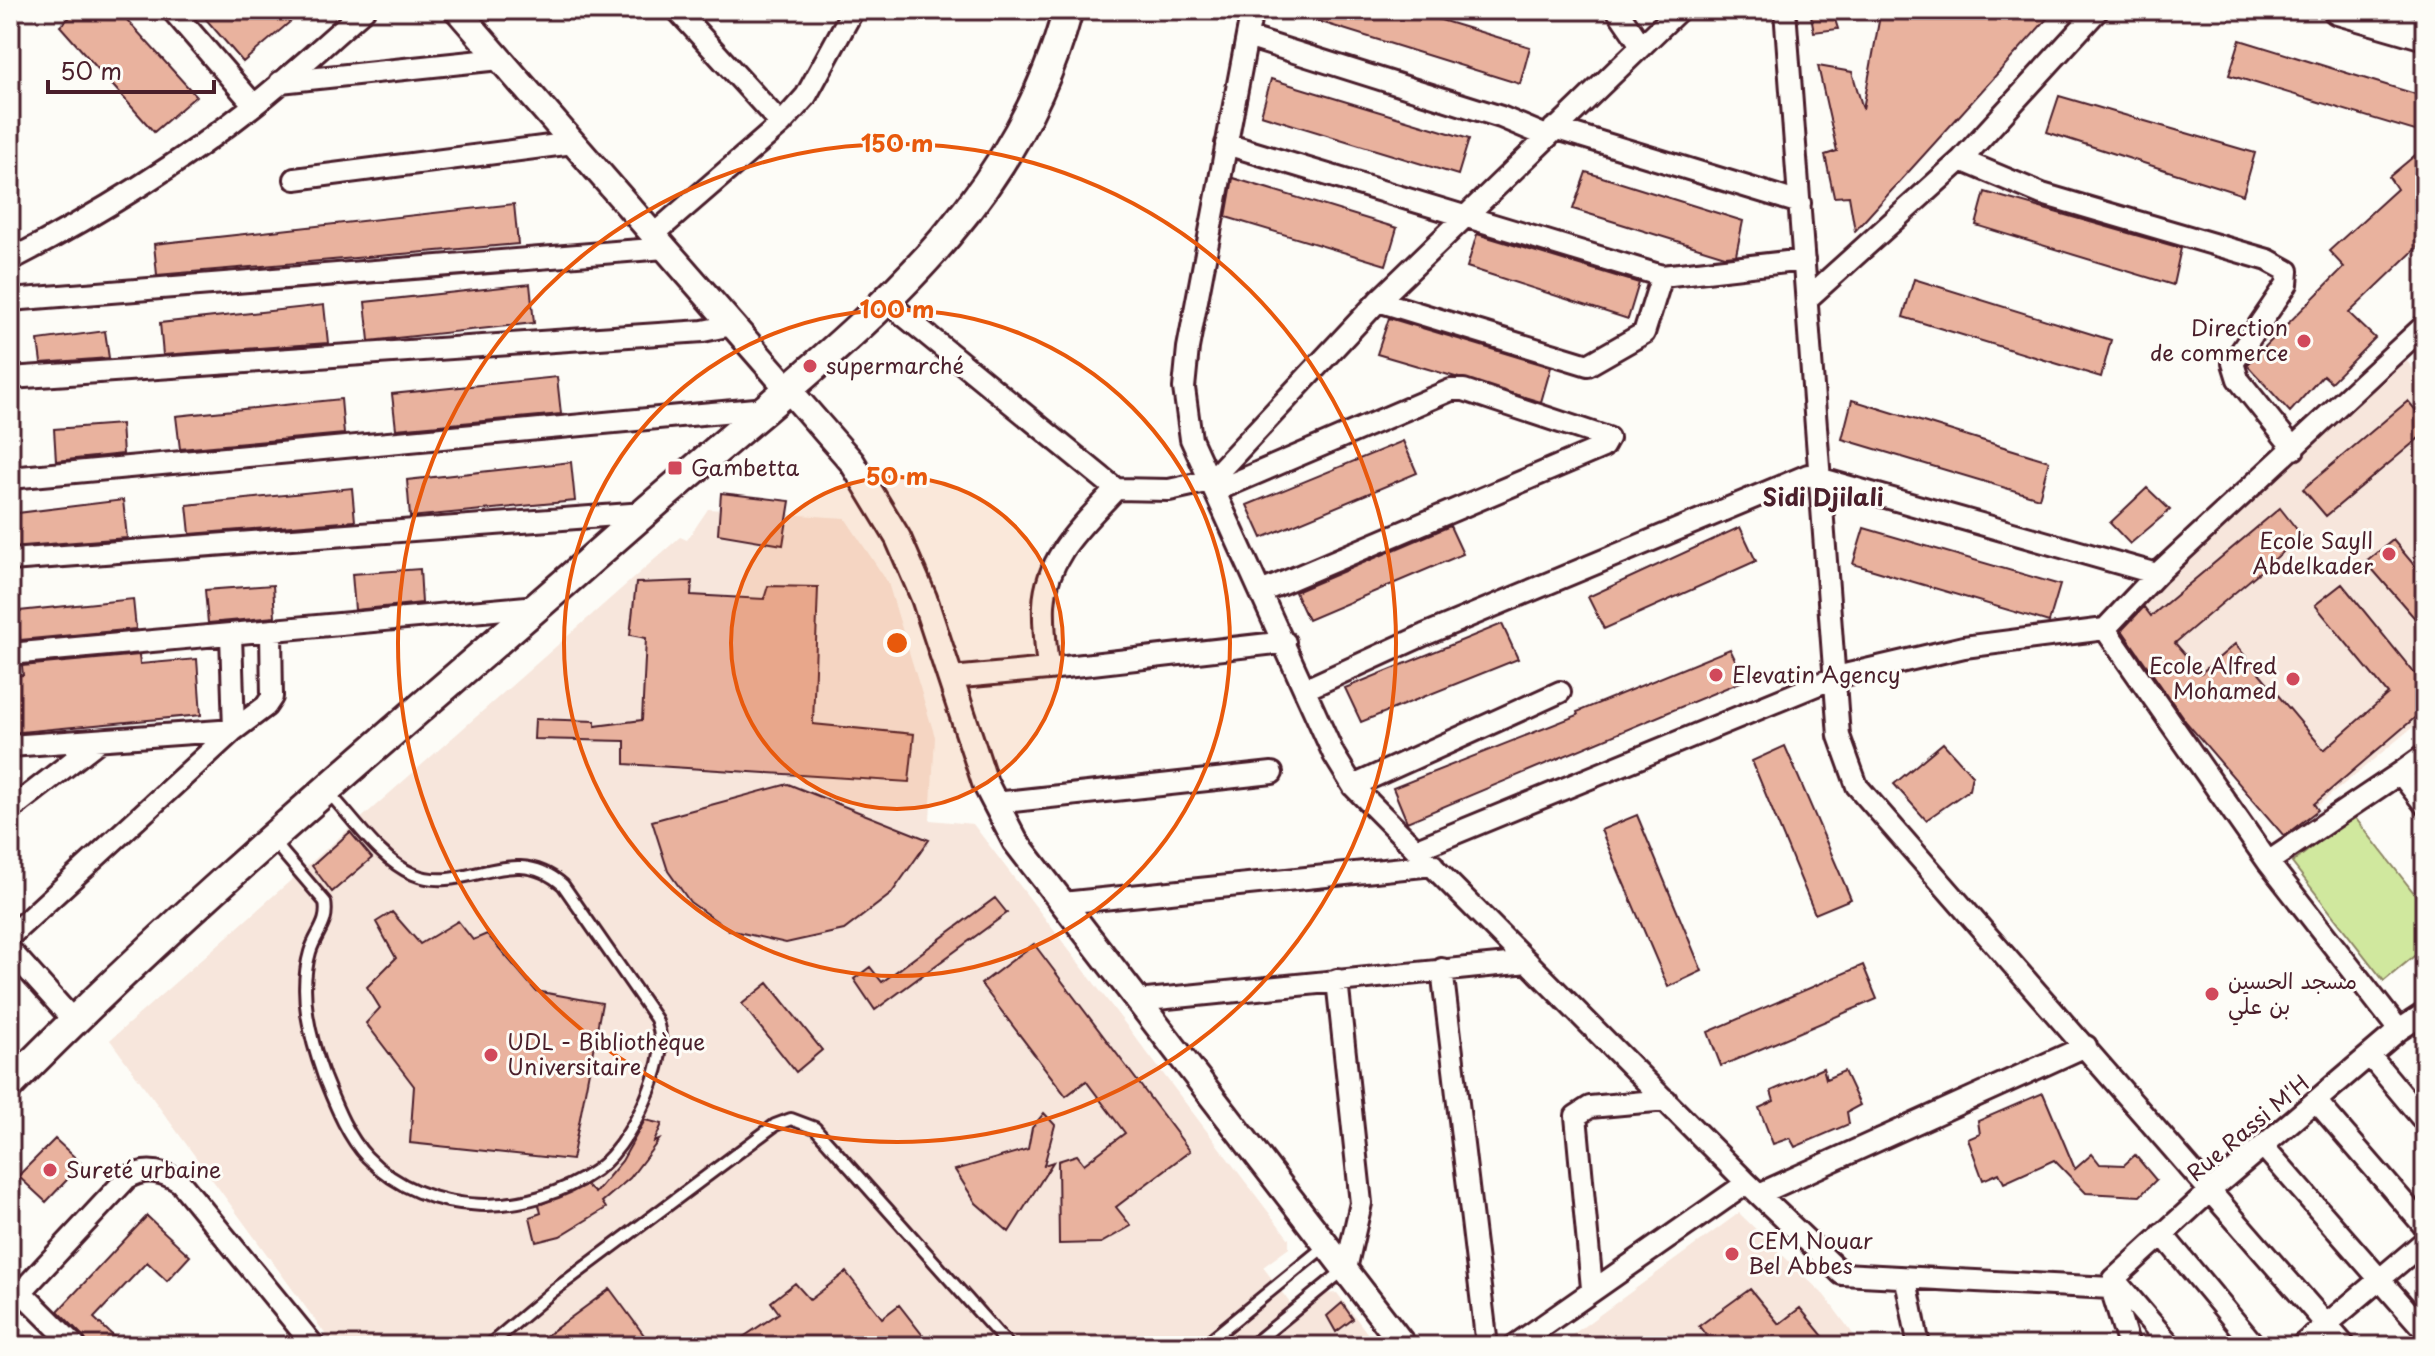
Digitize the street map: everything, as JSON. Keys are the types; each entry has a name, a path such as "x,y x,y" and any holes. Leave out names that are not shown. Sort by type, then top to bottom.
{"main road":[{"path":"10,1085 73,1020 272,840 886,301 976,203 1014,143 1047,73 1068,10"},
{"path":"2338,10 2425,35"}],"street":[{"path":"172,10 254,105"},
{"path":"10,260 128,195 254,105 364,10"},
{"path":"457,10 852,462 898,538 924,598 985,783 1015,841 1404,1346"},
{"path":"10,300 659,242 806,96 853,10"},
{"path":"1252,10 1184,388 1191,439 1334,755 1353,786 1753,1189 1842,1274 1906,1280 2112,1284 2171,1346"},
{"path":"1617,10 1641,45"},
{"path":"1212,486 1378,301 1679,10"},
{"path":"1785,10 1839,736 1857,786 2345,1346"},
{"path":"1807,299 1961,160 2098,10"},
{"path":"679,11 781,124"},
{"path":"1247,37 1550,132 1800,203"},
{"path":"280,82 500,59"},
{"path":"295,179 573,143"},
{"path":"1226,144 1662,276 1804,260"},
{"path":"1961,160 2042,194 2268,260 2288,271 2287,284 2233,363 2238,379 2294,449"},
{"path":"1378,301 1588,365 1644,333 1662,276"},
{"path":"886,301 1116,489 1169,490 1212,486 1451,390 1464,390 1608,438 1603,447 1261,592"},
{"path":"10,378 703,331 732,325"},
{"path":"1417,849 1836,677 1964,647 2105,629 2157,574 2425,325"},
{"path":"10,478 766,408"},
{"path":"1306,689 1801,476 1820,476 2157,574"},
{"path":"1048,669 1044,604 1051,573 1065,546 1116,489"},
{"path":"10,560 644,513"},
{"path":"10,654 271,633 537,606"},
{"path":"2105,629 2268,862 2399,1030"},
{"path":"10,936 272,697 271,633"},
{"path":"231,635 234,730"},
{"path":"951,678 1285,642"},
{"path":"1353,786 1560,692"},
{"path":"10,746 234,730"},
{"path":"10,810 100,740"},
{"path":"2268,862 2425,755"},
{"path":"995,803 1272,773"},
{"path":"2400,773 2425,805"},
{"path":"1063,903 1433,865"},
{"path":"10,950 73,1020"},
{"path":"1137,1001 1528,962"},
{"path":"1442,969 1487,1346"},
{"path":"1337,980 1361,1203 1346,1269"},
{"name":"Rue Rassi M'H","path":"2112,1284 2211,1190 2399,1030 2425,1013"},
{"path":"1514,1346 1592,1288 1753,1189 2086,1046"},
{"path":"2370,1056 2425,1122"},
{"path":"1592,1288 1576,1116 1590,1107 1666,1100"},
{"path":"2316,1101 2425,1227"},
{"path":"2263,1146 2425,1331"},
{"path":"75,1346 16,1286 127,1178 137,1172 165,1172 180,1182 314,1346"},
{"path":"2162,1234 2255,1346"},
{"path":"1326,1245 1352,1235"},
{"path":"2301,1346 2425,1241"},
{"path":"1906,1280 1919,1346"},
{"path":"2112,1284 2129,1346"}],"lane":[{"path":"272,840 325,902 327,915 311,949 303,985 309,1021 334,1099 344,1124 367,1156 410,1189 478,1207 521,1202 598,1169 645,1103 657,1070 661,1033 656,1019 563,885 548,872 524,866 446,877 415,875 394,863 327,791"},
{"path":"488,1346 689,1189 775,1125 791,1119 815,1128 1003,1344"},
{"path":"1203,1346 1326,1245"},
{"path":"1251,1346 1346,1269"}],"shaded area":[{"name":"Ecole Alfred Mohamed","path":"2400,352 2425,384 2425,717 2287,831 2115,624"},
{"path":"708,509 845,518 888,583 935,737 930,820 973,824 1289,1239 1289,1248 1263,1267 1296,1311 1324,1294 1337,1293 1377,1346 334,1346 110,1040 680,537 687,540"},
{"name":"CEM Nouar Bel Abbes","path":"1739,1213 1824,1295 1862,1346 1557,1346"}],"green space":[{"path":"2353,815 2425,907 2425,947 2384,981 2292,863"}],"building":[{"path":"78,10 118,10 196,96 154,132 60,26"},
{"path":"198,10 304,10 243,62"},
{"path":"1295,10 1408,10 1530,47 1520,84 1295,14"},
{"path":"1810,10 1832,10 1838,29 1814,32"},
{"path":"1881,10 2055,10 1855,231 1849,196 1834,197 1825,155 1837,151 1818,66 1852,72 1863,109"},
{"path":"2240,40 2425,97 2425,134 2229,75"},
{"path":"1271,79 1469,139 1458,175 1261,115"},
{"path":"2059,96 2255,153 2243,195 2047,132"},
{"path":"2425,147 2425,240 2349,313 2375,338 2331,382 2323,375 2290,412 2247,365 2344,267 2329,251 2397,189 2389,177"},
{"path":"1586,172 1743,221 1736,255 1725,256 1573,209"},
{"path":"1233,178 1397,228 1386,265 1226,217"},
{"path":"1985,192 2181,248 2173,285 1976,225"},
{"path":"514,204 518,244 157,275 154,244"},
{"path":"1477,234 1639,283 1628,319 1467,267"},
{"path":"1914,279 2111,340 2101,377 1903,317"},
{"path":"530,284 534,323 369,341 365,302"},
{"path":"324,305 328,343 163,355 160,323"},
{"path":"1389,318 1551,367 1541,402 1377,354"},
{"path":"105,331 109,358 41,363 38,340"},
{"path":"557,377 561,414 396,429 392,394"},
{"path":"341,399 344,434 180,449 176,416"},
{"path":"1852,400 2049,461 2039,498 1842,439"},
{"path":"2408,401 2425,421 2425,433 2326,516 2303,489"},
{"path":"121,424 123,454 56,461 54,429"},
{"path":"1403,441 1417,473 1262,538 1247,505"},
{"path":"571,462 575,501 410,517 407,480"},
{"path":"352,488 355,521 190,534 187,505"},
{"path":"2147,488 2170,510 2130,544 2110,523"},
{"path":"721,493 790,501 783,545 718,534"},
{"path":"123,500 127,538 10,547 10,514"},
{"path":"2280,508 2302,536 2175,643 2201,673 2235,644 2324,750 2388,694 2315,605 2342,584 2415,674 2425,667 2425,709 2314,804 2318,810 2284,836 2186,722 2122,630 2144,607 2151,616"},
{"path":"1450,526 1463,554 1308,620 1295,592"},
{"path":"1740,527 1756,561 1604,629 1588,597"},
{"path":"1864,528 2060,585 2049,622 1853,564"},
{"path":"2393,540 2425,578 2425,630 2366,562"},
{"path":"420,569 422,603 355,610 352,574"},
{"path":"692,581 691,595 764,599 768,586 818,587 813,724 914,734 909,782 625,764 625,741 534,739 535,719 595,721 595,726 642,720 646,638 630,635 636,583"},
{"path":"273,585 275,617 208,623 205,590"},
{"path":"133,599 136,629 20,640 19,633 10,633 10,612"},
{"path":"1502,624 1518,659 1361,722 1345,688"},
{"path":"1730,649 1745,680 1407,822 1393,788 1578,715 1577,712"},
{"path":"139,655 140,664 197,659 201,715 10,733 10,676 23,675 22,666"},
{"path":"1943,743 1972,775 1969,790 1926,820 1894,784"},
{"path":"1785,746 1851,899 1815,914 1752,761"},
{"path":"788,784 929,840 891,894 844,930 786,943 729,930 690,902 668,871 652,821"},
{"path":"1637,815 1702,971 1668,987 1601,830"},
{"path":"350,832 372,858 332,892 312,866"},
{"path":"995,898 1007,913 875,1010 854,979 870,967 882,982"},
{"name":"UDL - Bibliothèque Universitaire","path":"392,912 420,944 458,921 473,940 487,934 536,991 602,1003 572,1160 410,1143 414,1086 366,1023 380,1008 367,987 396,958 376,922"},
{"path":"1034,944 1190,1151 1116,1207 1131,1226 1101,1243 1059,1244 1058,1161 1077,1155 1084,1164 1125,1133 1086,1081 1066,1096 981,984"},
{"path":"1863,965 1877,999 1721,1066 1708,1032"},
{"path":"768,983 822,1050 796,1072 742,1004"},
{"path":"1823,1068 1826,1079 1844,1071 1860,1105 1847,1112 1849,1124 1795,1147 1790,1138 1773,1144 1759,1108 1774,1101 1771,1091"},
{"path":"2043,1093 2075,1169 2092,1154 2100,1164 2124,1165 2135,1155 2156,1180 2140,1196 2086,1193 2054,1160 2004,1183 1999,1173 1983,1180 1968,1139 1980,1134 1978,1121"},
{"path":"1044,1113 1055,1125 1044,1165 1053,1162 1009,1232 976,1203 955,1170 1028,1149 1032,1128"},
{"path":"645,1120 662,1124 654,1142 659,1140 630,1178 602,1202 606,1208 560,1236 536,1242 530,1217 541,1213 539,1205 586,1185 595,1193 622,1161"},
{"name":"Sureté urbaine","path":"55,1139 82,1164 46,1202 18,1176"},
{"path":"147,1216 190,1256 167,1281 147,1262 94,1318 124,1346 88,1346 84,1337 58,1311"},
{"path":"846,1272 882,1318 899,1305 931,1346 730,1346 779,1313 771,1302 795,1283 810,1300"},
{"path":"610,1289 652,1346 532,1346"},
{"path":"1750,1289 1779,1324 1800,1308 1831,1346 1714,1346 1699,1326"},
{"path":"1342,1303 1353,1319 1336,1332 1327,1316"}],"place":[{"name":"Direction de commerce","path":"2304,341"},
{"name":"supermarché","path":"810,366"},
{"name":"Gambetta","path":"675,468"},
{"name":"Ecole Sayll Abdelkader","path":"2389,554"},
{"name":"Elevatin Agency","path":"1716,675"},
{"name":"Ecole Alfred Mohamed","path":"2293,679"},
{"name":"مسجد الحسين بن علي","path":"2212,994"},
{"name":"UDL - Bibliothèque Universitaire","path":"491,1055"},
{"name":"Sureté urbaine","path":"50,1170"},
{"name":"CEM Nouar Bel Abbes","path":"1732,1254"}],"district":[{"name":"Sidi Djilali","path":"1823,498"}]}
